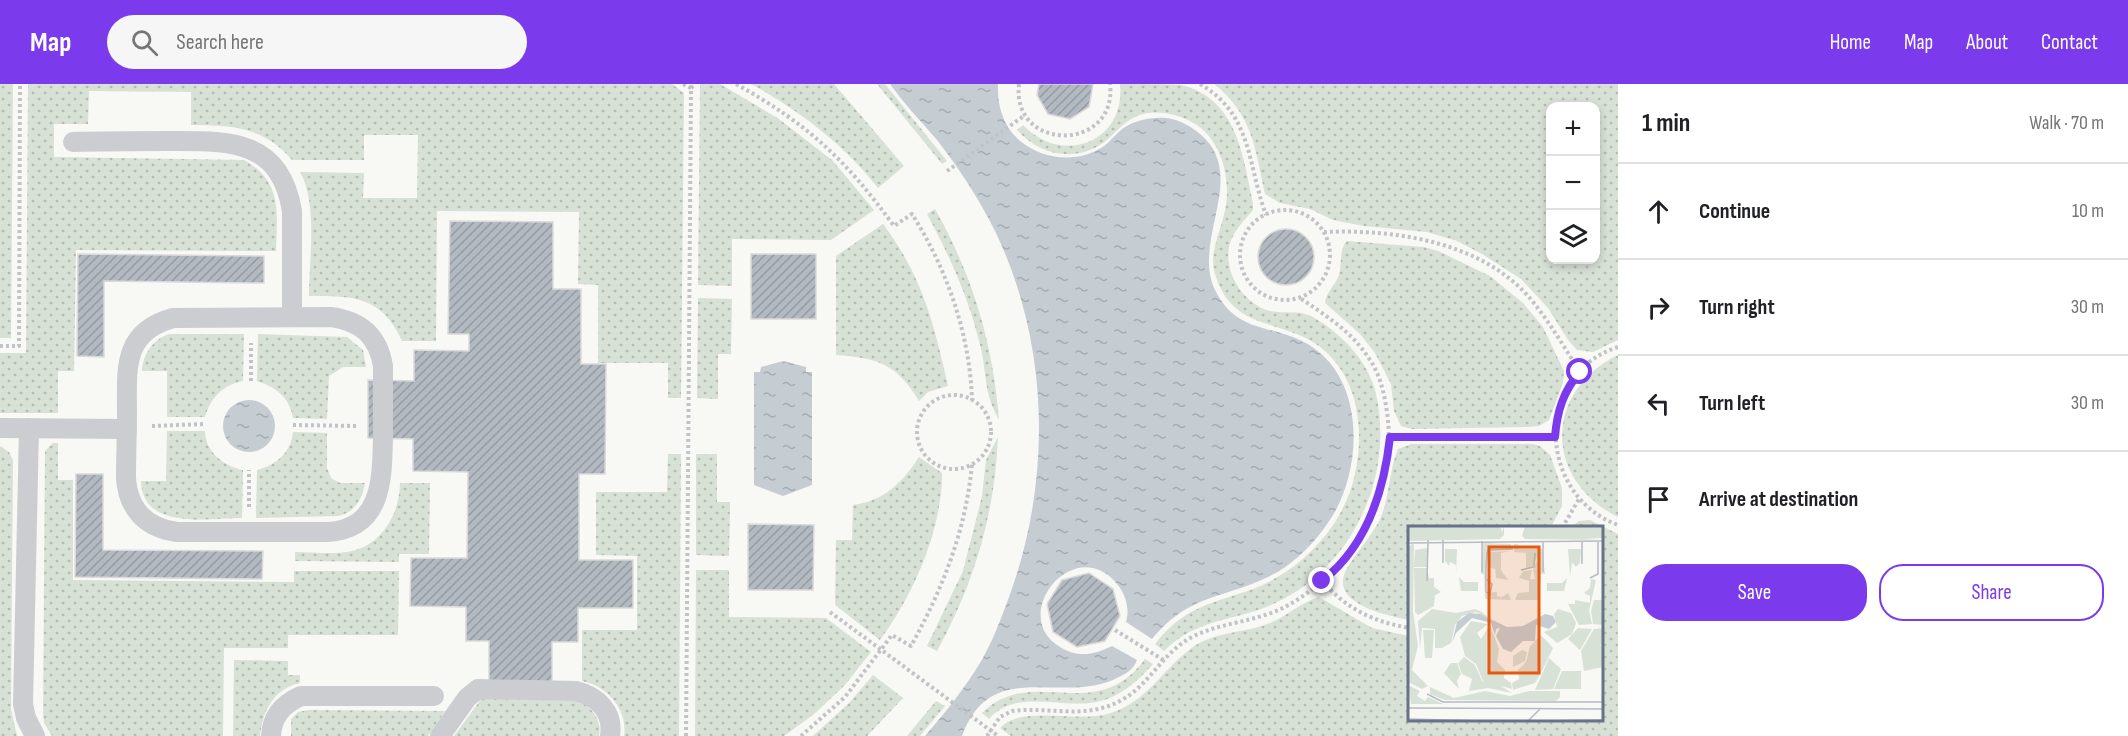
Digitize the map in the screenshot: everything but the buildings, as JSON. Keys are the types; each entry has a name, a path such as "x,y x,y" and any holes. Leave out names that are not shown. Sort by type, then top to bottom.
{"lane":[{"path":"73,142 230,142 261,154 279,173 290,195 292,317"},
{"path":"292,317 344,319 367,330 381,352 383,366 382,474 373,507 365,518 341,531 249,532 163,530 140,516 127,492 128,360 136,342 149,328 173,318 292,317"},
{"path":"0,428 127,429"},
{"path":"29,428 23,704 26,718 35,736"},
{"path":"440,736 467,698 478,689 576,691 587,694 604,708 609,719 610,736"},
{"path":"271,736 277,714 284,706 301,696 435,696"}],"path":[{"path":"0,346 19,346 20,84"},
{"path":"682,84 693,86 686,736"},
{"path":"736,84 780,110 819,139 863,184 894,226 912,214 935,255 957,313 971,372 972,400"},
{"path":"1019,84 1019,102 1025,115 1035,126 1062,137 1077,135 1090,129 1101,119 1108,107 1110,84"},
{"path":"1200,84 1223,99 1243,130 1266,215"},
{"path":"947,171 1025,115"},
{"path":"1284,210 1300,212 1313,220 1324,232 1329,247 1329,263 1324,278 1314,290 1300,298 1285,301 1270,298 1256,291 1246,278 1240,264 1240,248 1245,233 1255,221 1284,210"},
{"path":"1324,232 1419,238 1472,257 1511,281 1528,296 1580,372"},
{"path":"987,736 1005,713 1012,711 1085,710 1112,705 1137,691 1193,637 1275,612 1292,603 1322,581 1345,558 1372,516 1384,482 1390,437 1384,393 1369,357 1347,332 1300,298"},
{"path":"250,381 251,317"},
{"path":"1618,347 1594,359 1580,372 1565,393 1557,414 1555,437 1558,459 1566,481 1579,499 1596,514 1618,525"},
{"path":"948,395 961,395 982,408 989,420 991,432 989,445 972,464 960,468 947,468 935,464 919,444 917,432 926,408 936,400 948,395"},
{"path":"127,429 167,424 205,424"},
{"path":"293,425 383,426"},
{"path":"1390,437 1555,437"},
{"path":"801,736 845,697 892,635 910,645 940,591 961,531 972,464"},
{"path":"249,470 249,532"},
{"path":"1563,526 1579,499"},
{"path":"1322,581 1342,601 1362,615 1380,622 1408,628"},
{"path":"830,612 998,736"},
{"path":"1114,630 1165,662"}],"shaded area":[{"path":"0,84 13,84 11,338 0,338"},
{"path":"28,84 672,84 684,93 681,398 668,398 668,363 598,363 598,285 578,284 579,212 437,211 436,341 402,341 394,326 375,307 352,298 309,296 311,216 306,185 300,172 364,173 363,198 417,198 418,135 364,135 364,160 292,160 282,149 258,134 233,127 191,125 191,92 89,91 88,124 54,124 54,157 244,160 266,178 272,188 277,211 276,251 76,250 74,371 58,371 58,413 0,413 0,353 26,353"},
{"path":"700,84 720,84 779,119 833,161 874,210 831,240 732,239 732,286 698,285"},
{"path":"751,84 834,84 904,166 878,188 851,157 820,129"},
{"path":"877,84 885,84 947,161 942,164"},
{"path":"1120,84 1181,85 1200,92 1214,102 1226,116 1241,148 1253,203 1253,210 1237,229 1230,243 1228,254 1232,275 1243,294 1260,307 1270,311 1311,316 1343,339 1367,370 1376,394 1380,426 1379,457 1372,488 1361,518 1344,545 1324,569 1299,590 1271,605 1202,626 1176,640 1164,651 1155,644 1177,621 1211,603 1271,581 1304,558 1318,544 1341,511 1355,474 1358,455 1358,415 1346,379 1323,349 1306,338 1242,313 1223,293 1216,277 1213,261 1226,202 1226,174 1217,148 1200,127 1176,115 1148,113 1130,120 1103,143 1092,149 1069,154 1047,150 1036,145 1017,130 1023,125 1039,137 1055,144 1072,146 1088,142 1102,134 1113,121 1119,104"},
{"path":"1214,84 1618,84 1618,340 1593,352 1577,350 1548,308 1521,279 1457,241 1427,232 1364,226 1333,220 1310,209 1280,203 1265,194 1255,147 1245,120"},
{"path":"935,209 960,260 979,311 992,364 999,420 990,400 982,352 964,292 927,214"},
{"path":"883,224 908,262 917,281 932,321 948,386 928,392 919,401 903,379 885,365 864,358 836,355 836,256"},
{"path":"1347,241 1424,247 1438,251 1490,276 1523,303 1543,327 1564,371 1563,383 1549,420 1539,426 1529,427 1412,429 1401,426 1394,411 1391,384 1375,353 1360,334 1325,303 1339,275 1344,244"},
{"path":"698,298 732,299 731,354 718,354 718,399 697,398"},
{"path":"169,334 244,334 243,381 219,393 205,417 167,417 167,371 142,371 144,358 150,348"},
{"path":"258,334 347,337 363,350 366,367 343,367 329,376 327,419 293,418 289,405 281,394 257,381"},
{"path":"1618,355 1618,517 1594,501 1576,481 1566,459 1562,436 1566,413 1576,391 1593,371"},
{"path":"167,431 205,431 212,452 229,465 243,470 242,518 180,518 165,515 153,508 144,497 141,481 166,481"},
{"path":"293,432 327,433 327,468 331,478 340,483 365,483 360,499 354,508 339,516 256,518 257,470 270,465 286,452"},
{"path":"998,437 992,494 980,548 962,600 937,651 927,646 963,571 982,496 986,460"},
{"path":"53,443 58,443 58,480 73,480 73,580 294,582 294,571 399,571 398,635 288,635 288,648 224,648 223,736 52,736 44,723 43,713 45,451"},
{"path":"1411,444 1533,444 1540,446 1550,455 1562,488 1562,506 1552,526 1408,526 1408,620 1389,616 1366,607 1347,594 1343,585 1344,575 1351,562 1381,517 1398,449"},
{"path":"0,446 9,452 13,460 11,709 17,736 0,736"},
{"path":"668,454 681,454 679,736 624,736 623,717 614,700 600,688 582,681 582,630 637,630 637,556 596,555 596,492 667,492"},
{"path":"696,454 717,454 717,502 730,502 729,556 696,555"},
{"path":"919,457 942,473 937,517 915,582 880,640 835,605 836,540 852,540 853,505 874,499 892,489"},
{"path":"400,483 430,483 429,554 399,554 399,562 295,561 295,552 345,552 373,542 388,525 393,515"},
{"path":"1590,520 1602,526 1572,526 1579,521"},
{"path":"1603,526 1618,534 1618,736 1011,736 1000,728 1009,721 1022,717 1083,717 1111,713 1146,692 1196,645 1214,637 1270,623 1319,597 1372,628 1408,636 1408,721 1603,721"},
{"path":"696,570 729,570 729,617 826,618 871,652 845,685 813,715 784,736 695,736"},
{"path":"1145,659 1153,664 1128,688 1104,700 1082,703 1025,702 1012,704 989,719 982,713 1001,699 1022,693 1085,693 1105,689 1126,679"},
{"path":"234,660 288,661 288,675 300,675 300,683 283,690 271,702 260,736 233,736"},
{"path":"873,675 903,698 867,736 813,736 850,702"},
{"path":"482,698 581,701 596,716 600,730 599,736 454,736"},
{"path":"936,701 945,706 920,736 907,736"},
{"path":"308,710 445,711 428,736 291,736 291,719 298,712"}],"water":[{"path":"890,84 998,84 1002,115 1013,134 1038,152 1060,157 1094,152 1107,144 1119,131 1139,121 1163,118 1185,124 1207,140 1218,159 1221,180 1210,247 1209,269 1215,290 1223,304 1242,320 1302,341 1323,355 1338,374 1348,396 1353,420 1350,470 1343,494 1327,524 1296,559 1268,577 1192,606 1166,624 1152,639 1126,622 1127,607 1123,593 1117,584 1100,570 1083,567 1067,573 1053,584 1044,599 1041,616 1046,633 1060,647 1073,653 1099,652 1112,646 1137,660 1131,670 1099,684 1011,689 992,697 975,711 962,736 925,736 961,691 984,655 1003,614 1023,552 1033,506 1038,460 1039,413 1035,366 1026,320 1013,275 995,231 953,162"},
{"path":"783,361 806,367 806,372 812,372 812,485 783,496 754,485 754,372 760,372 761,367"},
{"path":"249,400 259,402 267,408 273,416 275,426 273,436 267,444 259,450 249,452 239,450 231,444 225,436 223,426 225,416 231,408 239,402"}],"route":[{"path":"1322,581 1345,558 1362,535 1372,516 1384,482 1390,437 1555,437 1557,414 1565,393 1580,372"}]}
